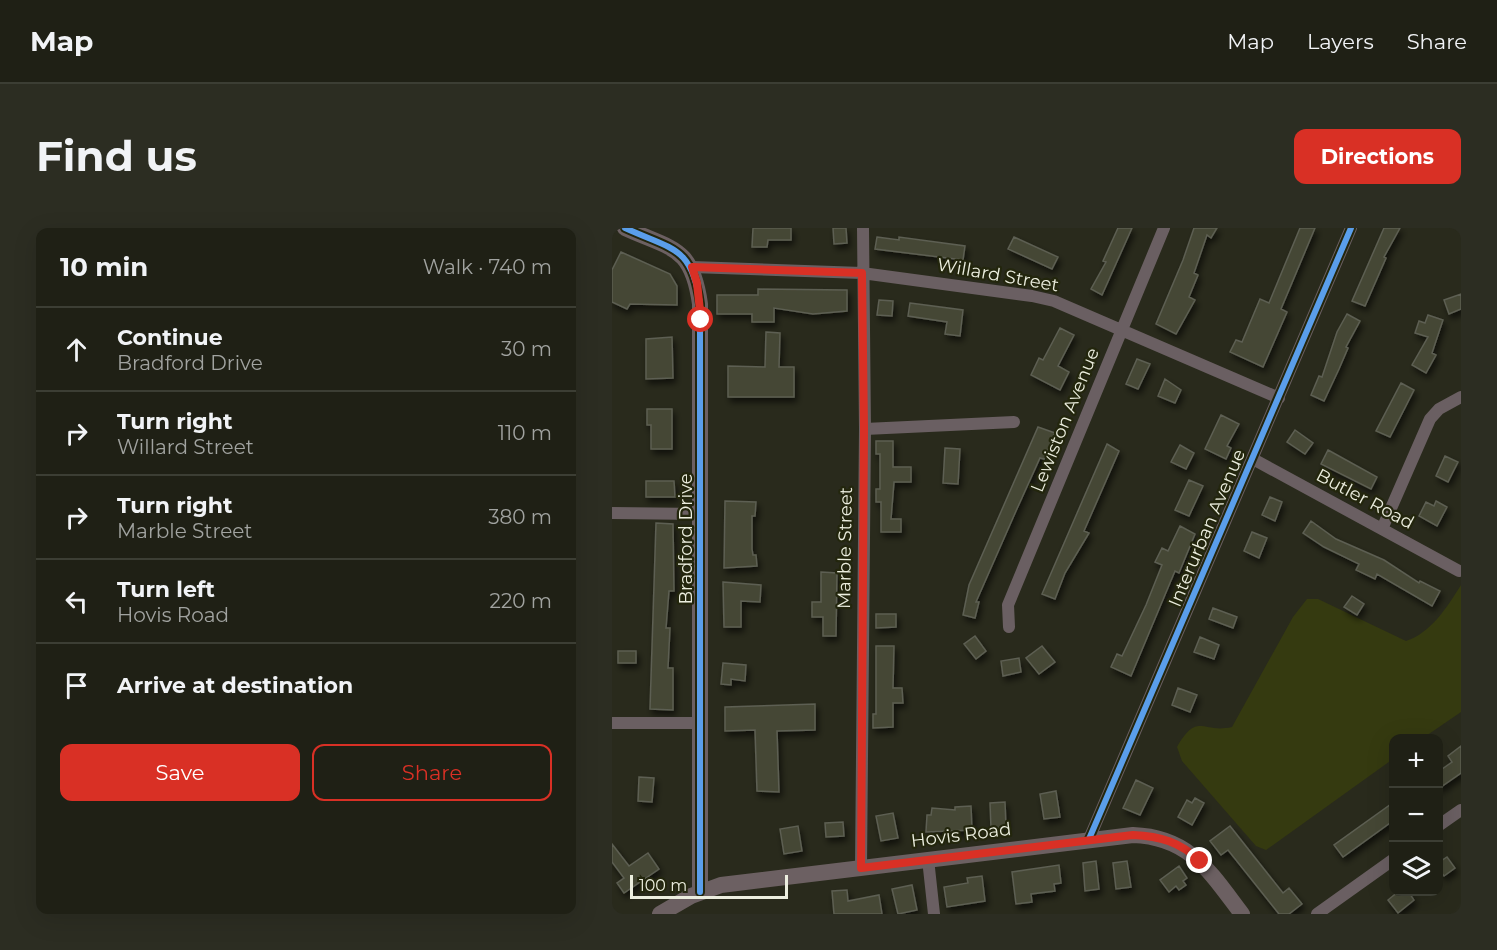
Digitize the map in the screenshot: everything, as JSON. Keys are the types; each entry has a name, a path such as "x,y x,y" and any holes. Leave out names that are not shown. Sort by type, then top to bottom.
{"street":[{"path":"625,228 677,252 692,267"},
{"name":"Marble Street","path":"861,868 863,228"},
{"name":"Lewiston Avenue","path":"1009,627 1008,604 1164,228"},
{"name":"Interurban Avenue","path":"1089,839 1351,228"},
{"name":"Willard Street","path":"692,267 862,273 1032,296 1054,301 1279,398"},
{"name":"Bradford Drive","path":"692,267 697,283 701,327 700,892"},
{"path":"1382,529 1430,419 1439,409 1461,397"},
{"path":"864,429 1014,422"},
{"name":"Butler Road","path":"1253,459 1459,571"},
{"path":"612,513 701,514"},
{"path":"612,723 700,723"},
{"path":"1443,823 1461,810"},
{"name":"Hovis Road","path":"660,914 700,892 721,885 1089,839 1152,836 1173,842 1200,861 1242,914"},
{"path":"928,859 934,914"},
{"path":"1317,914 1389,862"}],"green space":[{"path":"1461,585 1461,712 1429,734 1389,734 1389,762 1266,850 1256,846 1182,761 1177,747 1190,730 1201,726 1232,727 1293,617 1307,599 1318,599 1406,641 1423,632 1444,610"}],"building":[{"path":"753,228 791,228 791,240 768,240 767,247 752,247"},
{"path":"833,228 846,228 847,243 834,244"},
{"path":"1118,228 1132,228 1102,295 1091,289 1106,262 1103,261"},
{"path":"1194,228 1217,228 1211,238 1207,235 1194,273 1198,275 1189,297 1195,300 1176,334 1156,324"},
{"path":"1300,228 1315,228 1281,309 1287,312 1263,367 1230,352 1236,340 1242,342 1260,299 1269,303"},
{"path":"1384,228 1400,228 1384,257 1386,258 1365,306 1352,301"},
{"path":"877,237 899,240 899,237 965,246 963,260 875,249"},
{"path":"1014,237 1058,257 1052,269 1008,249"},
{"path":"621,252 670,274 677,286 677,305 630,304 627,309 612,302 612,270"},
{"path":"758,289 847,290 847,311 813,314 774,308 774,322 752,322 752,314 717,314 717,295 758,295"},
{"path":"1461,294 1461,309 1449,314 1444,300"},
{"path":"879,300 893,301 892,316 877,315"},
{"path":"910,303 963,310 960,336 945,334 947,322 908,316"},
{"path":"1347,314 1360,321 1346,347 1348,348 1324,401 1311,395 1319,376 1322,377 1337,332"},
{"path":"1428,315 1443,320 1432,353 1436,355 1426,373 1412,365 1428,337 1415,333 1419,321 1425,323"},
{"path":"1060,328 1074,335 1058,366 1069,372 1060,390 1031,375 1039,358 1043,360"},
{"path":"766,332 780,333 779,367 794,367 794,397 728,397 728,366 765,367"},
{"path":"672,337 673,378 646,379 646,339"},
{"path":"1137,359 1150,364 1138,389 1126,384"},
{"path":"1165,379 1181,390 1175,403 1158,396"},
{"path":"1401,383 1414,390 1390,437 1376,431"},
{"path":"647,409 672,409 672,449 651,449 651,425 647,425"},
{"path":"1221,415 1239,424 1227,446 1231,448 1226,459 1205,449"},
{"path":"1038,427 1055,433 1044,459 1040,458 976,602 979,602 975,618 963,615 969,585"},
{"path":"1295,430 1313,443 1305,454 1287,442"},
{"path":"876,441 893,441 893,467 911,467 911,482 894,482 891,519 901,519 901,532 881,532 881,502 876,502 876,489 880,489 880,454 876,454"},
{"path":"1107,444 1119,451 1084,531 1089,533 1065,573 1055,599 1042,594"},
{"path":"1180,445 1194,453 1186,469 1171,462"},
{"path":"945,448 960,449 958,484 943,483"},
{"path":"1328,450 1377,477 1371,489 1321,464"},
{"path":"1445,456 1458,462 1448,482 1436,476"},
{"path":"1189,480 1203,486 1189,516 1175,510"},
{"path":"646,481 674,481 675,497 646,497"},
{"path":"1270,497 1282,502 1275,521 1262,515"},
{"path":"725,501 756,502 755,516 752,516 752,549 753,555 756,555 757,566 724,568"},
{"path":"1436,501 1447,507 1437,526 1419,516 1426,502 1434,506"},
{"path":"1311,521 1336,539 1384,560 1419,583 1420,581 1440,591 1432,606 1377,574 1375,579 1356,570 1359,564 1324,547 1303,533"},
{"path":"656,523 673,524 674,591 669,591 666,628 670,628 668,668 673,668 673,710 650,709"},
{"path":"1180,526 1195,534 1179,573 1175,571 1131,676 1111,667 1117,654 1122,656 1146,605 1162,565 1155,562 1162,548 1168,551"},
{"path":"1252,532 1267,538 1259,558 1244,551"},
{"path":"821,572 837,573 836,636 823,636 823,617 812,617 812,602 821,602"},
{"path":"723,582 761,585 760,602 741,601 741,627 724,627"},
{"path":"1352,596 1364,604 1357,615 1344,607"},
{"path":"1213,608 1237,617 1233,628 1209,619"},
{"path":"876,614 896,614 896,627 876,628"},
{"path":"975,636 986,651 976,659 964,644"},
{"path":"1200,637 1219,645 1214,659 1194,652"},
{"path":"876,646 894,646 893,688 902,688 903,703 893,703 893,727 873,728 873,714 876,714"},
{"path":"1042,646 1055,662 1039,674 1026,658"},
{"path":"618,651 636,651 636,663 618,663"},
{"path":"1019,658 1021,672 1003,676 1001,661"},
{"path":"723,663 746,665 745,681 731,679 731,685 721,684"},
{"path":"1178,688 1197,695 1190,712 1172,705"},
{"path":"815,704 815,730 777,731 779,792 757,791 755,730 725,731 725,707"},
{"path":"1461,746 1461,773 1443,786 1443,768 1452,762 1448,756"},
{"path":"639,777 654,778 652,802 638,801"},
{"path":"1136,780 1153,788 1140,815 1123,808"},
{"path":"1056,791 1060,817 1044,819 1040,794"},
{"path":"1195,798 1204,803 1192,825 1178,817 1187,800 1192,803"},
{"path":"1005,802 1006,827 991,828 990,803"},
{"path":"971,806 972,830 926,832 927,815 931,815 932,808 955,810 955,807"},
{"path":"1389,806 1389,824 1343,857 1334,845"},
{"path":"893,813 898,838 881,841 876,816"},
{"path":"843,822 844,836 826,837 825,823"},
{"path":"798,826 802,851 784,854 780,829"},
{"path":"1230,826 1283,893 1289,888 1302,904 1289,914 1279,914 1228,850 1221,855 1210,841"},
{"path":"612,844 629,866 648,853 659,869 624,893 617,883 624,878 612,862"},
{"path":"1447,857 1455,868 1444,876 1443,875 1443,860"},
{"path":"1096,861 1099,889 1085,891 1083,863"},
{"path":"1127,861 1131,887 1116,889 1113,863"},
{"path":"1059,865 1061,883 1054,884 1055,891 1031,894 1032,902 1016,904 1012,872"},
{"path":"1179,866 1187,878 1183,881 1186,885 1179,890 1176,886 1169,892 1160,880"},
{"path":"982,876 985,901 947,907 944,887 968,883 967,878"},
{"path":"912,885 917,910 898,914 892,889"},
{"path":"847,890 848,901 879,895 882,914 834,914 832,891"},
{"path":"1393,896 1411,896 1414,900 1398,913 1388,900"}],"cycle path":[{"path":"625,228 678,252 692,271 700,304 700,892"},
{"path":"1089,839 1351,228"}],"route":[{"path":"701,320 697,283 692,267 862,273 864,429 861,868 1133,835 1166,839 1180,845 1200,861"}]}
